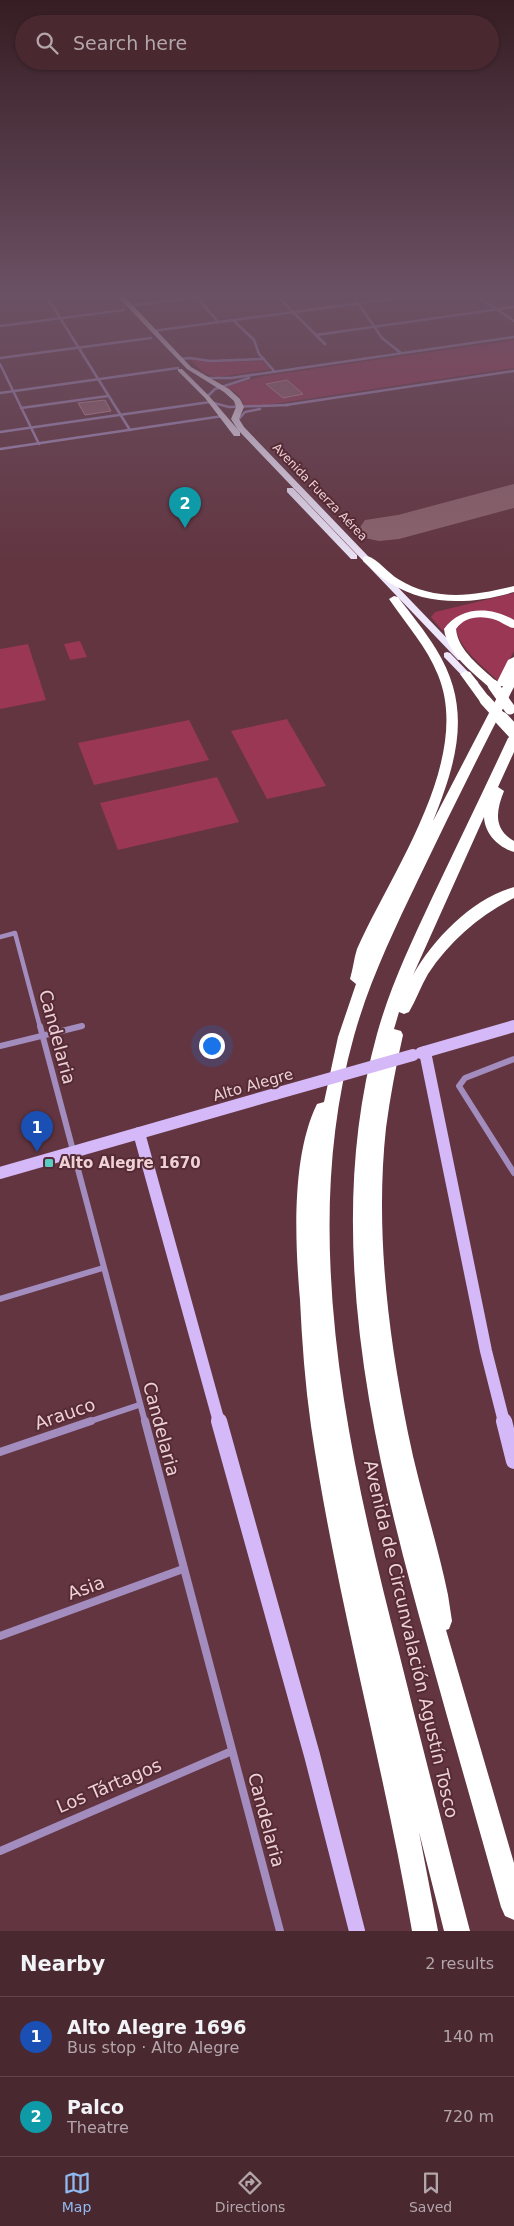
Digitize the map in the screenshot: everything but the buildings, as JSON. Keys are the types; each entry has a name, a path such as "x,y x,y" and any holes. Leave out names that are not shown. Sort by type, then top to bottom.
{"highway":[{"path":"368,559 398,584 416,592 436,597 475,598 514,589"},
{"path":"394,598 437,660 446,681 452,712 452,742 447,767 414,848"},
{"path":"514,625 498,617 475,615 461,618 450,628 450,636 454,645 489,693 514,732"},
{"path":"347,1031 364,951 414,848 514,660"},
{"path":"466,674 512,711"},
{"name":"Avenida de Circunvalación Agustín Tosco","path":"458,1931 365,1564 347,1483 330,1378 320,1262 321,1205 330,1110 347,1031 368,974 393,916 447,804 514,676"},
{"name":"Avenida de Circunvalación Agustín Tosco","path":"514,738 428,920 386,1028 368,1116 362,1205 363,1265 368,1320 384,1421 415,1557 514,1907"},
{"path":"514,751 512,762 491,807 490,822 496,834 514,847"},
{"path":"466,1740 428,1553 395,1418 386,1364 375,1264 375,1160 384,1083 397,1028 410,992 427,963 451,935 481,911 514,892"},
{"path":"340,1058 311,1145 308,1182 306,1261 314,1380 320,1426 347,1569 410,1845 425,1931"},
{"path":"484,1802 514,1886"}],"main road":[{"name":"Avenida Fuerza Aérea","path":"196,387 246,444 466,674"},
{"name":"Avenida Fuerza Aérea","path":"221,387 237,398 240,407"},
{"path":"237,423 236,415 240,407"},
{"name":"Avenida Fuerza Aérea","path":"237,423 368,559 489,693"},
{"path":"304,505 314,502"}],"street":[{"path":"11,387 39,444"},
{"path":"0,393 41,387"},
{"path":"103,387 130,430"},
{"path":"208,399 210,392 221,387"},
{"path":"237,423 240,416 249,411 407,387"},
{"path":"21,408 108,396"},
{"path":"0,432 120,415 208,399 220,406 288,405"},
{"path":"0,450 223,416"},
{"name":"Candelaria","path":"0,937 15,934 102,1268 280,1931"},
{"path":"0,1046 82,1026"},
{"name":"Alto Alegre","path":"0,1173 514,1026"},
{"path":"425,1052 486,1350 514,1461"},
{"path":"514,1059 465,1078 459,1086 514,1172"},
{"path":"139,1133 312,1755 358,1931"},
{"path":"0,1300 102,1268"},
{"name":"Arauco","path":"0,1452 139,1405"},
{"name":"Asia","path":"0,1636 183,1569"},
{"name":"Los Tártagos","path":"0,1851 232,1751"}],"shaded area":[{"path":"225,387 386,387 266,405 244,405 238,394"},
{"path":"514,593 514,621 461,615 449,623 445,630 442,630 431,617 435,612"},
{"path":"476,617 496,619 514,629 514,651 498,681 472,657 462,643 455,627 464,620"},
{"path":"80,641 87,657 70,660 64,644"},
{"path":"28,644 46,700 0,709 0,649"},
{"path":"287,719 326,786 267,799 231,731"},
{"path":"189,720 209,760 94,785 78,743"},
{"path":"217,777 239,822 118,850 100,803"}],"runway":[{"path":"379,529 399,527 514,496"}],"place":[{"name":"Palco","path":"185,528"},
{"name":"Alto Alegre 1696","path":"37,1152"},
{"name":"Alto Alegre 1670","path":"49,1163"}]}
